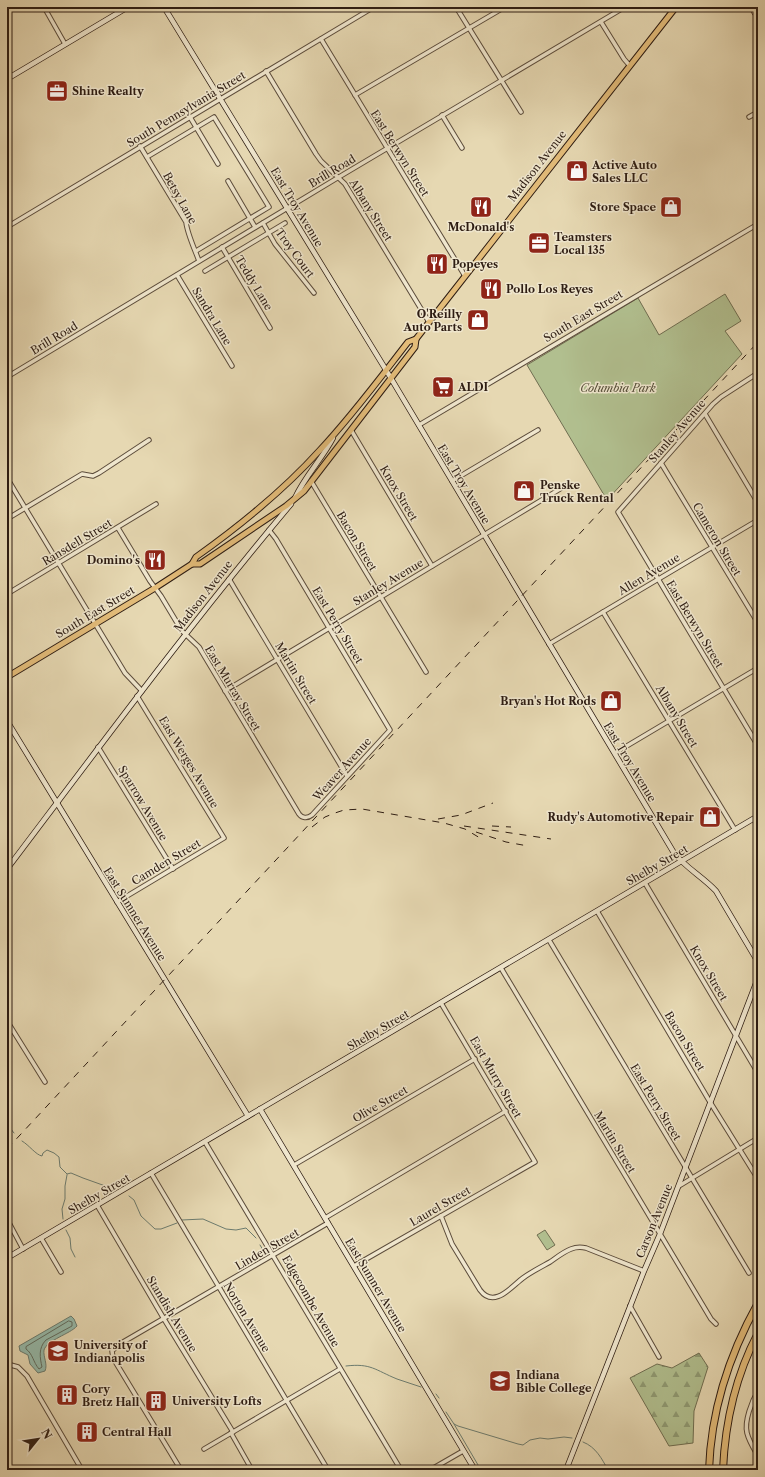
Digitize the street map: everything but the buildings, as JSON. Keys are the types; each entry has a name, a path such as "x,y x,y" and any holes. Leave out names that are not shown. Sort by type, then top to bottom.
{"highway":[{"path":"709,1470 713,1428 721,1390 738,1341 758,1303"},
{"path":"723,1470 726,1431 733,1400 742,1369 758,1333"}],"main road":[{"path":"7,79 128,7"},
{"name":"East Troy Avenue","path":"164,7 386,370 674,853 681,862 716,891 758,962"},
{"name":"Madison Avenue","path":"304,491 415,347 416,339 429,322 676,7"},
{"path":"751,7 758,18"},
{"name":"Madison Avenue","path":"7,870 137,696 229,579 294,501 302,484 325,453 334,435 408,342 416,339"},
{"name":"South East Street","path":"7,677 192,564 196,556 235,528 276,494 310,462 334,435"},
{"name":"South East Street","path":"192,564 200,564 294,501 304,491"},
{"name":"East Sumner Avenue","path":"7,721 248,1116"},
{"name":"Shelby Street","path":"7,1258 758,816"},
{"name":"Carson Avenue","path":"566,1470 630,1306 660,1234 758,978"},
{"name":"East Sumner Avenue","path":"260,1110 475,1470"}],"street":[{"path":"44,7 66,44"},
{"name":"South Pennsylvania Street","path":"7,226 374,7"},
{"path":"456,7 521,112"},
{"path":"355,96 505,7"},
{"name":"Brill Road","path":"7,377 338,177 626,7"},
{"path":"601,22 630,66"},
{"name":"East Berwyn Street","path":"321,39 465,276"},
{"name":"Albany Street","path":"266,71 316,154 321,161 345,184 429,322"},
{"path":"749,117 758,112"},
{"path":"442,115 462,148"},
{"path":"190,117 218,164"},
{"path":"147,157 214,117 269,207 196,251"},
{"path":"758,135 756,136 758,140"},
{"name":"Betsy Lane","path":"140,146 186,222 187,229 199,261"},
{"path":"228,181 255,228"},
{"name":"Troy Court","path":"262,223 275,244 314,293"},
{"path":"205,271 285,224"},
{"name":"South East Street","path":"419,425 758,224"},
{"name":"Teddy Lane","path":"222,247 270,328"},
{"name":"Sandra Lane","path":"177,275 232,366"},
{"path":"756,374 758,381"},
{"name":"Stanley Avenue","path":"618,512 721,397 756,374"},
{"path":"705,414 758,503"},
{"name":"Knox Street","path":"351,430 432,566"},
{"path":"452,481 538,430"},
{"path":"7,519 82,474 93,476 99,473 149,440"},
{"name":"Cameron Street","path":"661,463 758,623"},
{"path":"7,478 125,673 142,691"},
{"name":"Bacon Street","path":"311,481 426,672"},
{"name":"Stanley Avenue","path":"225,690 484,536 560,489"},
{"name":"Ransdell Street","path":"7,594 156,504"},
{"name":"East Berwyn Street","path":"618,512 758,746"},
{"name":"Allen Avenue","path":"549,644 758,520"},
{"name":"East Murray Street","path":"118,528 155,588 186,634 199,647 299,814 305,818"},
{"name":"East Perry Street","path":"269,530 276,539 390,730"},
{"name":"Martin Street","path":"229,579 347,776"},
{"name":"Albany Street","path":"603,612 735,830"},
{"path":"614,753 758,668"},
{"name":"East Werges Avenue","path":"137,696 224,838"},
{"name":"Weaver Avenue","path":"305,818 312,815 390,730"},
{"name":"Sparrow Avenue","path":"98,747 173,869"},
{"name":"Camden Street","path":"117,902 224,838"},
{"name":"Knox Street","path":"645,883 758,1073"},
{"name":"Bacon Street","path":"597,911 710,1102 758,1179"},
{"name":"East Perry Street","path":"549,940 748,1273"},
{"name":"Martin Street","path":"501,968 711,1319 716,1324"},
{"name":"East Murry Street","path":"441,1003 535,1162"},
{"path":"7,1021 45,1082"},
{"name":"Olive Street","path":"294,1165 475,1059"},
{"path":"325,1218 506,1111"},
{"path":"678,1186 739,1148 758,1138"},
{"name":"Edgecombe Avenue","path":"205,1142 400,1470"},
{"name":"Laurel Street","path":"354,1266 535,1162"},
{"name":"Norton Avenue","path":"151,1173 328,1470"},
{"name":"Standish Avenue","path":"97,1205 232,1433 252,1470"},
{"path":"441,1216 453,1245 480,1290 484,1294 491,1297 501,1295 514,1287 527,1276 568,1251 578,1247 586,1248 644,1271"},
{"path":"7,1219 23,1249"},
{"name":"Linden Street","path":"182,1470 113,1358 112,1351 118,1345 328,1223"},
{"path":"41,1238 61,1272"},
{"path":"630,1306 659,1357"},
{"path":"7,1364 16,1366 25,1373 82,1470"},
{"path":"204,1449 340,1369"},
{"path":"758,1391 751,1406 746,1429 750,1442 758,1456"},
{"path":"430,1470 463,1451"}],"green space":[{"name":"Columbia Park","path":"725,294 741,321 725,331 742,354 607,500 527,365 638,298 659,335"},
{"path":"545,1230 555,1245 547,1250 537,1235"},
{"path":"699,1353 708,1367 694,1411 693,1443 669,1446 630,1378 657,1364 672,1368"}],"water":[{"path":"71,1316 77,1326 46,1346 44,1350 46,1366 45,1371 38,1373 30,1364 28,1355 20,1351 19,1346"}],"waterway":[{"path":"7,1124 14,1133"},
{"path":"22,1141 42,1156 47,1150 54,1153 59,1157 60,1167 67,1174"},
{"path":"67,1174 71,1173 111,1188"},
{"path":"63,1219 62,1209 65,1199 67,1175"},
{"path":"129,1196 134,1200 141,1216 155,1229 161,1229 177,1223"},
{"path":"182,1220 203,1219 226,1229 236,1230 246,1228 256,1238"},
{"path":"66,1230 70,1238 71,1249 75,1257"},
{"path":"260,1245 266,1255"},
{"path":"346,1366 367,1366 397,1379 421,1387"},
{"path":"436,1394 439,1398"},
{"path":"446,1412 454,1424 458,1426 518,1444 523,1445 530,1440 540,1438 572,1438"},
{"path":"454,1424 481,1470"},
{"path":"583,1442 595,1450 608,1470"}],"railway":[{"path":"7,1149 758,342"},
{"path":"438,819 461,815 493,803"},
{"path":"312,827 325,817 335,813 344,810 362,809 444,823 465,829 480,838"},
{"path":"464,826 551,839"},
{"path":"492,826 511,827"},
{"path":"476,832 506,842 528,846"}],"place":[{"name":"Shine Realty","path":"57,91"},
{"name":"Active Auto Sales LLC","path":"577,171"},
{"name":"McDonald's","path":"481,207"},
{"name":"Store Space","path":"671,207"},
{"name":"Teamsters Local 135","path":"539,243"},
{"name":"Popeyes","path":"437,264"},
{"name":"Pollo Los Reyes","path":"491,289"},
{"name":"O'Reilly Auto Parts","path":"478,320"},
{"name":"ALDI","path":"443,387"},
{"name":"Penske Truck Rental","path":"524,491"},
{"name":"Domino's","path":"155,560"},
{"name":"Bryan's Hot Rods","path":"611,701"},
{"name":"Rudy's Automotive Repair","path":"710,817"},
{"name":"University of Indianapolis","path":"58,1351"},
{"name":"Indiana Bible College","path":"500,1381"},
{"name":"Cory Bretz Hall","path":"67,1395"},
{"name":"University Lofts","path":"156,1401"},
{"name":"Central Hall","path":"87,1432"}]}
